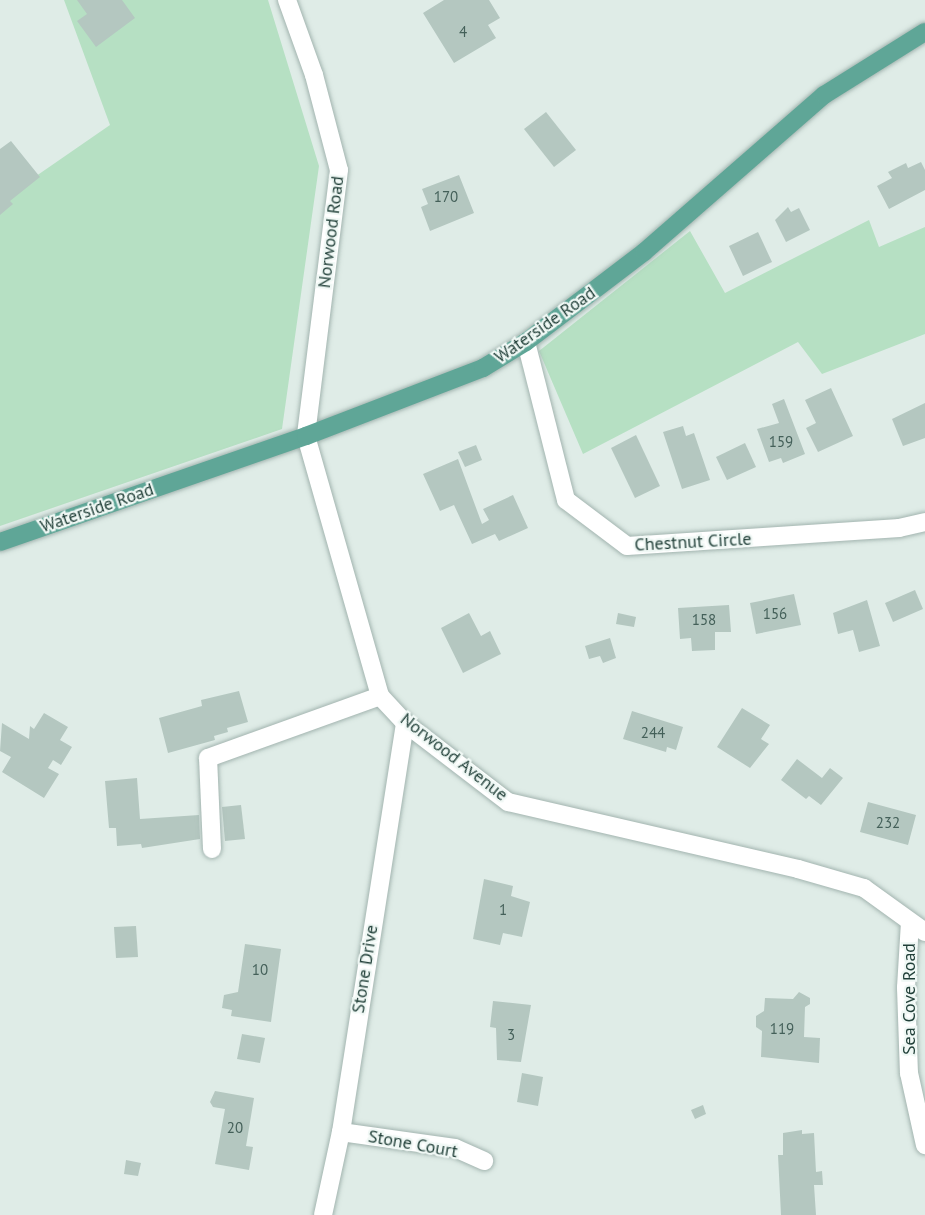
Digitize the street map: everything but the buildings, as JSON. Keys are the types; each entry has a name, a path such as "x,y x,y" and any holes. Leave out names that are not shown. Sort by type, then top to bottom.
{"main road":[{"name":"Waterside Road","path":"0,542 306,436 483,368 525,342 644,252 824,95 925,32"}],"street":[{"name":"Norwood Road","path":"287,0 314,75 339,170 306,436"},
{"name":"Chestnut Circle","path":"525,342 566,500 627,546 899,528 925,522"},
{"name":"Norwood Avenue","path":"306,436 380,696 405,723 508,802 864,888 917,927"},
{"path":"212,849 208,758 380,696"},
{"name":"Stone Drive","path":"323,1215 340,1132 405,723"},
{"name":"Sea Cove Road","path":"917,927 906,987 909,1073 925,1145"},
{"name":"Stone Court","path":"340,1132 455,1148 484,1161"}],"green space":[{"path":"64,0 268,0 319,166 282,429 0,526 0,201 110,125"},
{"path":"869,220 879,247 925,227 925,334 822,374 798,342 583,454 539,351 690,231 725,293"}]}
